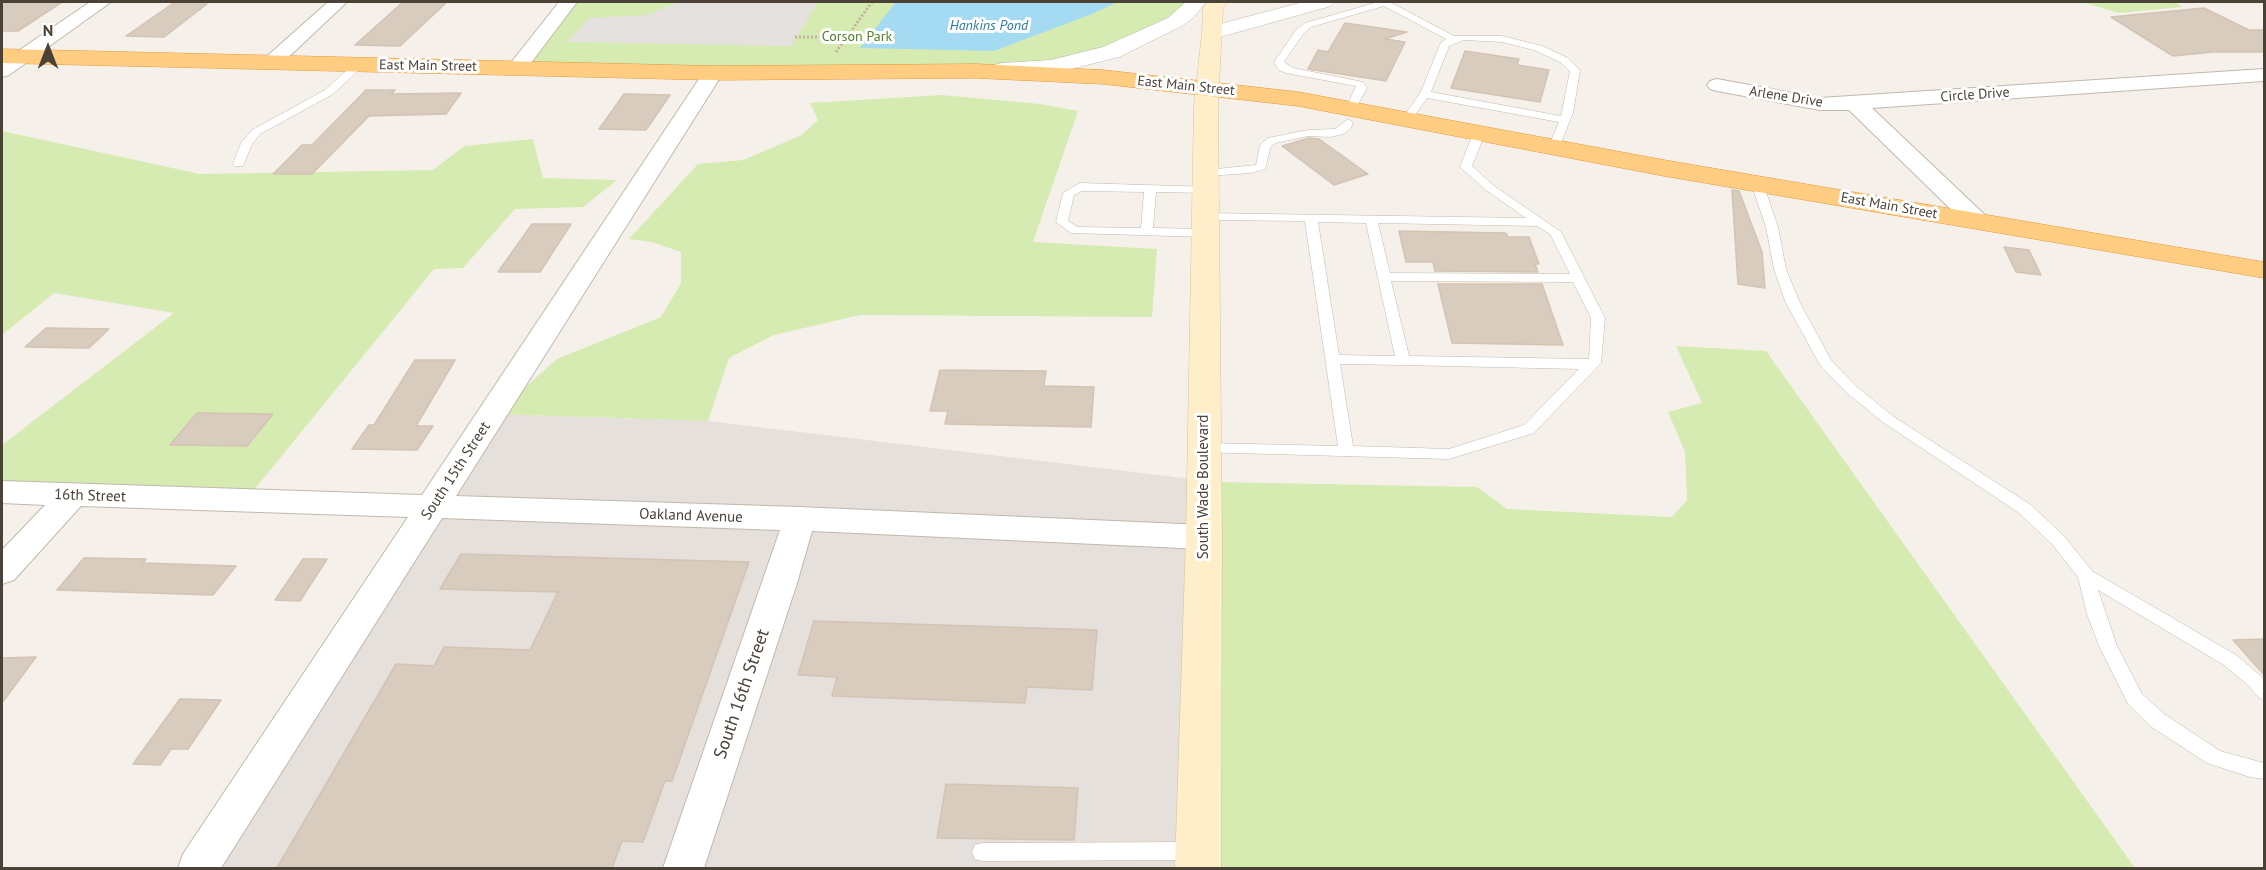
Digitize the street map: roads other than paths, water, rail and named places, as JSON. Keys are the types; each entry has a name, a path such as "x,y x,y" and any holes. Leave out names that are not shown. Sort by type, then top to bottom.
{"highway":[{"name":"East Main Street","path":"12,56 713,72 976,71 1103,77 1207,96 1513,140"},
{"name":"East Main Street","path":"855,72 1207,96"},
{"name":"East Main Street","path":"1350,115 1407,119 1554,148 2265,270"}],"main road":[{"name":"South Wade Boulevard","path":"1198,860 1204,537 1207,96 1214,33 1212,3"}],"street":[{"path":"2,71 12,56 102,2"},
{"path":"272,62 338,2"},
{"path":"517,68 568,2"},
{"path":"1214,33 1324,2"},
{"path":"976,71 1051,67 1111,52 1175,22 1187,13 1212,3"},
{"name":"South 15th Street","path":"198,868 713,72"},
{"name":"Circle Drive","path":"1854,103 2265,75"},
{"name":"Arlene Drive","path":"1717,86 1820,104 1854,103"},
{"path":"1854,103 1977,221"},
{"name":"16th Street","path":"2,492 178,499"},
{"path":"2,571 73,495"},
{"name":"Oakland Avenue","path":"178,499 799,519 1204,537"},
{"name":"South 16th Street","path":"682,868 780,583 799,519"}],"lane":[{"path":"1540,222 1311,218 1206,203 1150,188 1080,187 1069,193 1066,198 1062,222 1066,226 1088,231 1147,232 1206,203 1251,170 1261,167 1266,145 1272,140 1298,134 1339,132 1346,128 1362,88 1359,84 1290,71 1283,68 1279,62 1299,32 1308,25 1384,2 1453,39 1502,39 1538,48 1564,60 1575,70 1566,120 1554,148"},
{"path":"1407,119 1424,94 1445,44 1453,39"},
{"path":"239,164 247,143 256,132 329,92 360,64"},
{"path":"1424,94 1566,120"},
{"path":"1204,448 1449,454 1529,429 1596,360 1598,318 1556,232 1490,188 1466,167 1478,136"},
{"path":"1757,183 1772,227 1780,269 1792,301 1825,362 1852,390 1889,420 2025,508 2058,540 2086,575 2230,660 2265,692"},
{"path":"1147,232 1150,188"},
{"path":"1311,218 1346,451"},
{"path":"1371,219 1402,361"},
{"path":"1384,277 1578,278"},
{"path":"1332,359 1591,365"},
{"path":"2086,575 2096,614 2108,646 2135,699 2157,720 2214,757 2250,770 2265,771"},
{"path":"982,852 1198,860"}],"water":[{"name":"Hankins Pond","path":"896,2 1118,2 994,51 860,48"}],"park label":[{"name":"Corson Park","path":"857,37"}]}
